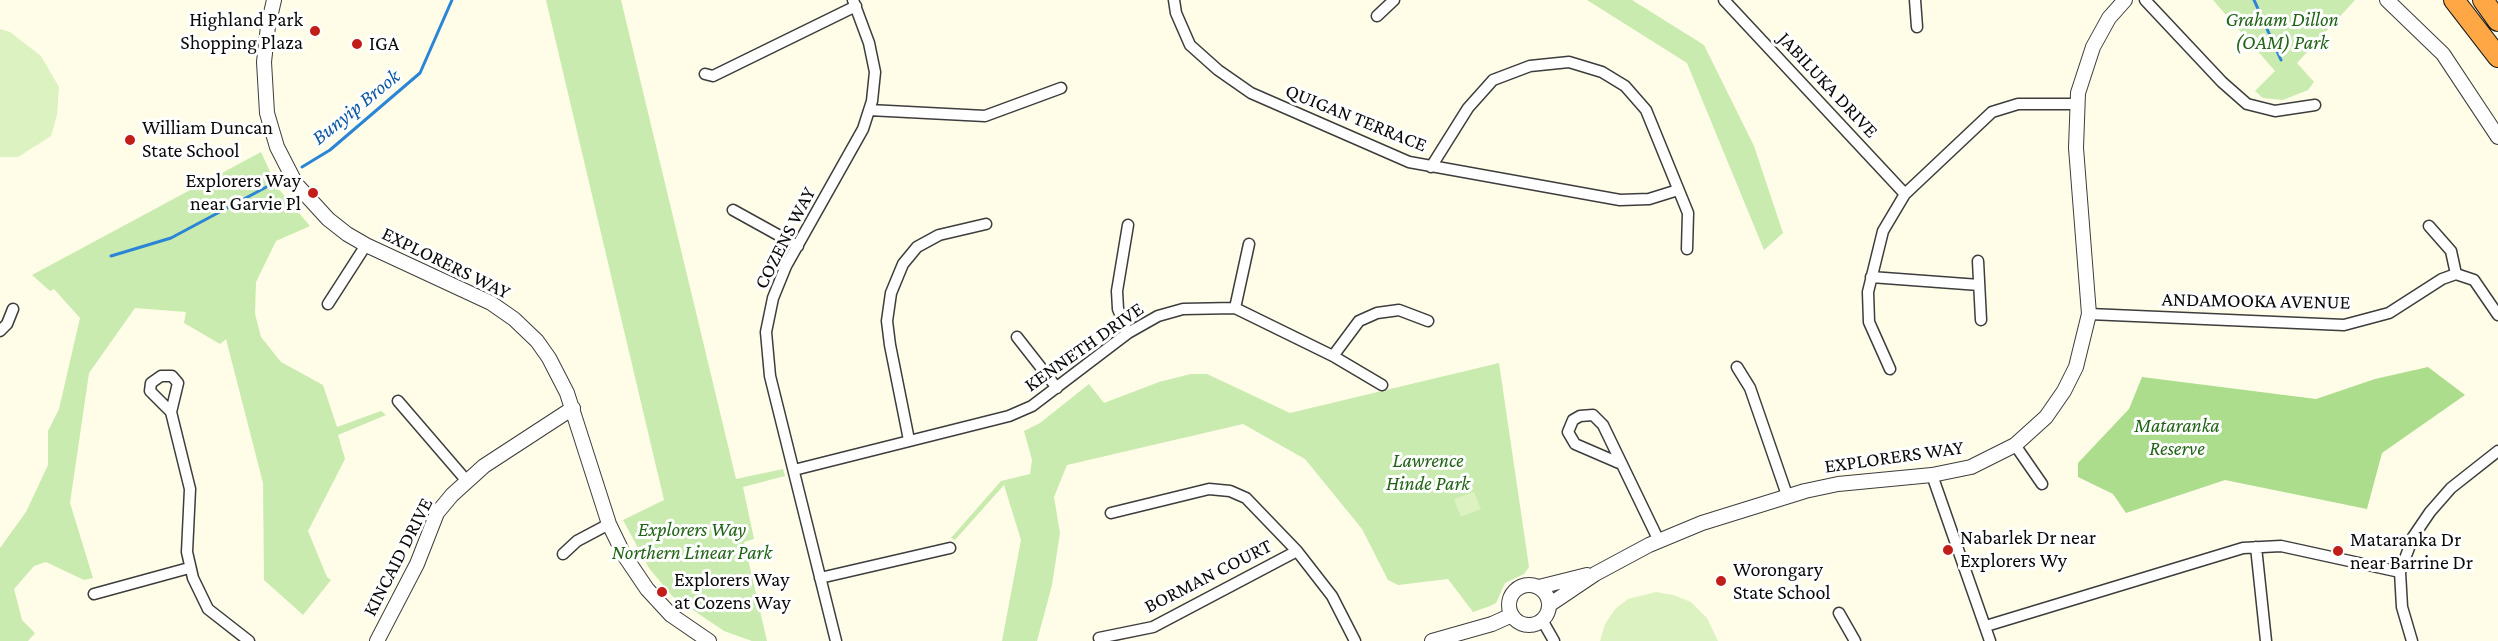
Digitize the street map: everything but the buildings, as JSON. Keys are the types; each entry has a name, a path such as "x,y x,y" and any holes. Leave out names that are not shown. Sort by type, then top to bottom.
{"highway":[{"path":"2454,0 2498,57"},
{"path":"2482,0 2498,21"}],"street":[{"name":"EXPLORERS WAY","path":"274,0 264,62 267,113 276,147 296,184 338,228 366,245 491,303 514,319 549,358 573,408 609,524 624,555 660,604 684,625 709,641"},
{"name":"QUIGAN TERRACE","path":"1174,0 1176,13 1190,45 1218,70 1251,93 1409,162 1431,168 1620,200 1649,199 1678,190"},
{"path":"1377,16 1394,0"},
{"name":"JABILUKA DRIVE","path":"1724,0 1905,194"},
{"path":"1915,0 1917,27"},
{"name":"EXPLORERS WAY","path":"1549,605 1595,574 1659,541 1786,495 1838,484 1932,475 1981,463 2015,445 2046,417 2064,392 2080,357 2089,314 2076,148 2076,104 2093,47 2109,18 2125,0"},
{"path":"2145,0 2228,89 2247,104 2276,111 2315,105"},
{"path":"2386,0 2443,54 2498,137"},
{"path":"705,74 713,76 855,3"},
{"name":"COZENS WAY","path":"836,641 771,376 766,332 773,298 798,246 863,129 869,110 875,72 869,43 855,3"},
{"path":"1431,168 1468,108 1493,80 1530,66 1569,62 1602,72 1625,86 1646,110 1688,213 1688,249"},
{"path":"869,110 985,116 1061,88"},
{"path":"1890,369 1869,322 1871,277 1883,231 1905,194 1992,112 2018,104 2076,104"},
{"path":"733,210 798,246"},
{"path":"909,440 887,321 891,292 903,264 917,247 939,235 986,224"},
{"path":"1128,225 1117,291 1118,309 1128,333"},
{"path":"2429,226 2451,251 2456,273 2474,280 2498,315"},
{"path":"1235,308 1249,244"},
{"path":"328,304 366,245"},
{"path":"1978,261 1981,320"},
{"name":"ANDAMOOKA AVENUE","path":"2089,314 2344,325 2389,314 2442,279 2456,273"},
{"path":"1871,277 1979,285"},
{"name":"KENNETH DRIVE","path":"794,470 1009,416 1032,406 1128,333 1158,316 1183,309 1235,308 1333,356 1382,385"},
{"path":"0,331 7,324 13,309"},
{"path":"1333,356 1359,321 1377,313 1399,310 1428,321"},
{"path":"1017,337 1057,388"},
{"path":"1737,367 1750,388 1786,495"},
{"path":"398,401 466,480"},
{"name":"KINCAID DRIVE","path":"377,641 417,564 437,513 466,480 573,408"},
{"path":"171,412 190,489 187,552 189,568 208,609 249,641"},
{"path":"1619,463 1575,444 1568,432 1573,420 1588,414 1598,419 1659,541"},
{"path":"2015,445 2042,484"},
{"path":"2412,641 2402,607 2400,572 2413,537 2430,512 2451,488 2498,451"},
{"path":"1932,475 1990,641"},
{"path":"1111,513 1209,489 1230,491 1246,498 1297,551 1332,596 1355,641"},
{"path":"564,554 577,541 609,524"},
{"path":"1986,626 2226,551 2256,547 2281,546 2400,572"},
{"path":"2256,547 2262,640"},
{"path":"820,578 950,548"},
{"name":"BORMAN COURT","path":"1099,638 1153,627 1297,551"},
{"path":"94,594 189,568"},
{"name":"EXPLORERS WAY","path":"1512,615 1509,601 1517,588 1532,585 1539,587 1595,574"},
{"path":"1432,641 1492,624 1512,615 1524,624 1532,625 1542,620 1549,605 1544,591 1539,587"},
{"path":"1839,613 1855,641"},
{"path":"1542,620 1554,641"}],"green space":[{"name":"Explorers Way Northern Linear Park","path":"546,0 621,0 736,479 783,469 785,476 743,487 754,539 744,542 767,641 752,641 724,631 672,596 649,568 623,520 664,500"},
{"path":"1587,0 1632,0 1704,45 1754,146 1783,233 1764,250 1687,63"},
{"name":"Graham Dillon (OAM) Park","path":"2213,0 2355,0 2297,63 2314,82 2308,90 2283,100 2263,98 2255,91 2275,71"},
{"path":"0,29 10,32 41,56 59,87 57,115 51,136 18,157 0,157"},
{"path":"261,152 277,187 310,226 276,241 256,282 255,314 261,337 281,362 323,385 337,427 381,411 386,415 338,435 345,459 308,531 327,577 331,580 303,615 264,580 263,483 226,339 220,344 184,323 186,312 135,308 89,373 70,503 93,578 84,580 46,562 34,566 14,589 22,620 35,633 28,641 0,641 0,548 26,512 48,465 48,431 59,409 80,318 54,289 50,291 32,275"},
{"name":"Lawrence Hinde Park","path":"1499,363 1529,567 1524,574 1505,583 1496,603 1473,612 1448,579 1398,585 1388,580 1362,529 1305,459 1243,424 1067,465 1054,497 1060,533 1052,585 1037,641 1002,641 1021,540 1004,485 955,540 951,538 1001,481 1030,474 1032,460 1024,431 1040,423 1089,384 1104,403 1159,382 1191,374 1207,374 1290,413"},
{"name":"Mataranka Reserve","path":"2428,367 2465,395 2382,453 2367,509 2225,480 2126,513 2113,494 2078,477 2078,463 2129,409 2142,377 2316,399 2375,379"},
{"path":"1474,492 1481,509 1461,517 1454,499"},
{"path":"1656,592 1691,602 1707,618 1718,641 1600,641 1605,624 1615,609 1628,599"}],"waterway":[{"name":"Bunyip Brook","path":"302,167 330,150 420,73 452,0"},
{"path":"2254,0 2281,60"},
{"name":"Bunyip Brook","path":"111,256 171,238 272,184"}],"place":[{"name":"Highland Park Shopping Plaza","path":"315,31"},
{"name":"IGA","path":"357,44"},
{"name":"William Duncan State School","path":"130,140"},
{"name":"Explorers Way near Garvie Pl","path":"313,193"},
{"name":"Nabarlek Dr near Explorers Wy","path":"1948,550"},
{"name":"Mataranka Dr near Barrine Dr","path":"2338,551"},
{"name":"Worongary State School","path":"1721,581"},
{"name":"Explorers Way at Cozens Way","path":"662,592"}]}
